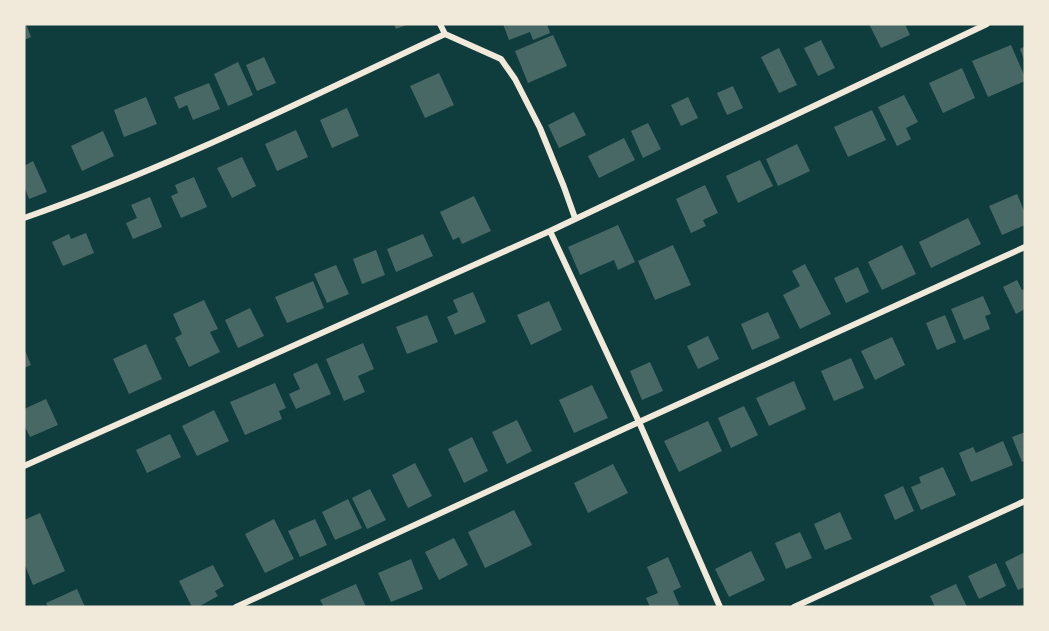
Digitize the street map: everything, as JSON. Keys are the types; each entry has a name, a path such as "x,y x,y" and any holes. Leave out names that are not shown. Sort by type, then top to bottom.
{"street":[{"path":"440,24 445,34 501,59 515,79 540,128 575,218"},
{"path":"24,466 550,231 987,24"},
{"path":"24,218 76,200 200,148 445,34"},
{"path":"550,231 639,422 720,607"},
{"path":"236,607 1025,247"},
{"path":"794,607 1025,501"}],"building":[{"path":"24,24 31,37 24,40"},
{"path":"394,24 409,24 396,29"},
{"path":"503,24 547,24 550,33 533,40 530,32 509,40"},
{"path":"869,24 905,24 910,35 881,48"},
{"path":"553,35 567,66 528,83 515,51"},
{"path":"821,40 835,68 818,76 804,48"},
{"path":"1011,45 1025,81 988,97 972,61"},
{"path":"1025,46 1025,62 1020,49"},
{"path":"779,48 797,85 779,93 761,57"},
{"path":"264,57 276,83 257,91 246,65"},
{"path":"238,62 253,95 228,106 214,74"},
{"path":"962,68 975,98 943,113 929,83"},
{"path":"439,73 454,105 425,118 410,86"},
{"path":"209,83 220,109 193,120 187,105 179,109 174,97"},
{"path":"733,86 743,108 727,115 717,93"},
{"path":"904,95 918,122 906,128 911,139 897,146 878,107"},
{"path":"146,97 157,124 124,137 114,110"},
{"path":"688,97 698,118 681,126 671,105"},
{"path":"347,108 359,136 332,148 320,120"},
{"path":"872,110 886,140 848,157 834,127"},
{"path":"574,112 586,135 559,148 548,125"},
{"path":"648,123 661,149 643,158 631,131"},
{"path":"296,130 308,157 277,171 265,144"},
{"path":"103,131 114,156 82,171 71,146"},
{"path":"624,138 635,160 599,178 588,156"},
{"path":"797,144 810,171 778,186 766,159"},
{"path":"242,157 256,186 232,198 217,168"},
{"path":"760,160 773,186 738,203 726,176"},
{"path":"33,161 47,192 29,199 24,186 24,166"},
{"path":"194,177 207,207 181,218 171,196 178,193 175,185"},
{"path":"705,185 718,213 703,220 706,226 691,233 676,199"},
{"path":"1017,194 1025,213 1025,225 1002,235 989,206"},
{"path":"474,196 491,231 462,244 459,237 453,240 440,212"},
{"path":"150,197 162,227 133,239 126,223 137,218 131,205"},
{"path":"968,218 981,244 931,268 919,242"},
{"path":"618,225 635,262 618,270 614,260 580,275 568,247"},
{"path":"86,233 94,253 63,266 52,242 69,234 71,239"},
{"path":"423,234 433,256 396,272 387,249"},
{"path":"673,245 691,285 655,300 638,261"},
{"path":"902,245 916,274 882,290 868,262"},
{"path":"376,250 385,275 362,284 353,259"},
{"path":"805,264 831,314 800,329 783,295 800,286 792,271"},
{"path":"336,265 349,294 327,303 314,274"},
{"path":"858,267 869,292 846,303 834,278"},
{"path":"1017,280 1022,290 1025,289 1025,309 1016,314 1003,287"},
{"path":"313,281 324,308 287,323 275,297"},
{"path":"473,292 486,322 455,335 447,317 458,312 453,300"},
{"path":"983,296 991,314 985,316 990,329 964,340 951,309"},
{"path":"204,300 218,329 210,332 220,352 189,367 175,338 182,334 173,314"},
{"path":"549,301 562,330 531,345 517,315"},
{"path":"250,308 264,336 238,348 225,320"},
{"path":"768,312 780,338 752,350 741,324"},
{"path":"427,315 438,342 407,354 396,327"},
{"path":"945,315 956,342 937,350 926,323"},
{"path":"708,336 719,359 698,369 687,346"},
{"path":"892,337 905,365 875,380 861,351"},
{"path":"363,343 374,369 358,376 365,392 344,401 326,359"},
{"path":"146,344 162,379 129,394 113,359"},
{"path":"24,348 31,365 24,368"},
{"path":"851,358 864,388 834,401 821,371"},
{"path":"650,362 663,391 642,400 630,371"},
{"path":"317,363 331,394 296,409 289,394 300,389 293,374"},
{"path":"794,381 806,409 769,426 756,398"},
{"path":"275,383 286,408 279,411 282,419 245,435 230,402"},
{"path":"592,385 608,418 574,433 559,400"},
{"path":"46,399 58,425 30,437 24,425 24,409"},
{"path":"744,406 758,435 731,448 718,418"},
{"path":"214,410 229,441 197,456 182,426"},
{"path":"517,420 532,451 507,464 492,432"},
{"path":"708,421 722,451 679,472 664,441"},
{"path":"1025,432 1025,461 1022,462 1012,437"},
{"path":"170,434 181,457 147,473 136,450"},
{"path":"472,437 488,471 464,483 448,449"},
{"path":"1003,441 1013,465 971,482 959,453 973,447 976,453"},
{"path":"415,463 432,496 408,508 392,475"},
{"path":"613,464 628,493 588,513 574,483"},
{"path":"943,467 956,495 921,510 911,487 921,483 919,477"},
{"path":"903,486 914,511 895,520 884,495"},
{"path":"370,489 386,520 367,529 352,498"},
{"path":"348,499 362,528 335,540 322,512"},
{"path":"514,510 532,545 485,568 468,532"},
{"path":"840,512 852,539 825,550 814,524"},
{"path":"40,513 65,571 33,585 24,563 24,520"},
{"path":"274,519 294,559 265,573 245,534"},
{"path":"315,519 327,545 300,557 288,531"},
{"path":"800,532 812,558 786,569 775,543"},
{"path":"454,538 468,565 439,580 425,552"},
{"path":"751,551 765,580 729,597 715,569"},
{"path":"1025,552 1025,587 1018,590 1005,562"},
{"path":"668,557 681,587 673,591 680,607 650,607 646,598 658,593 647,567"},
{"path":"411,559 423,589 391,602 378,573"},
{"path":"996,563 1006,586 979,599 968,576"},
{"path":"213,565 224,586 215,591 218,596 198,607 192,607 179,581"},
{"path":"356,584 366,607 324,607 320,600"},
{"path":"956,584 967,607 935,607 930,596"},
{"path":"77,589 85,607 48,607 46,603"}]}
